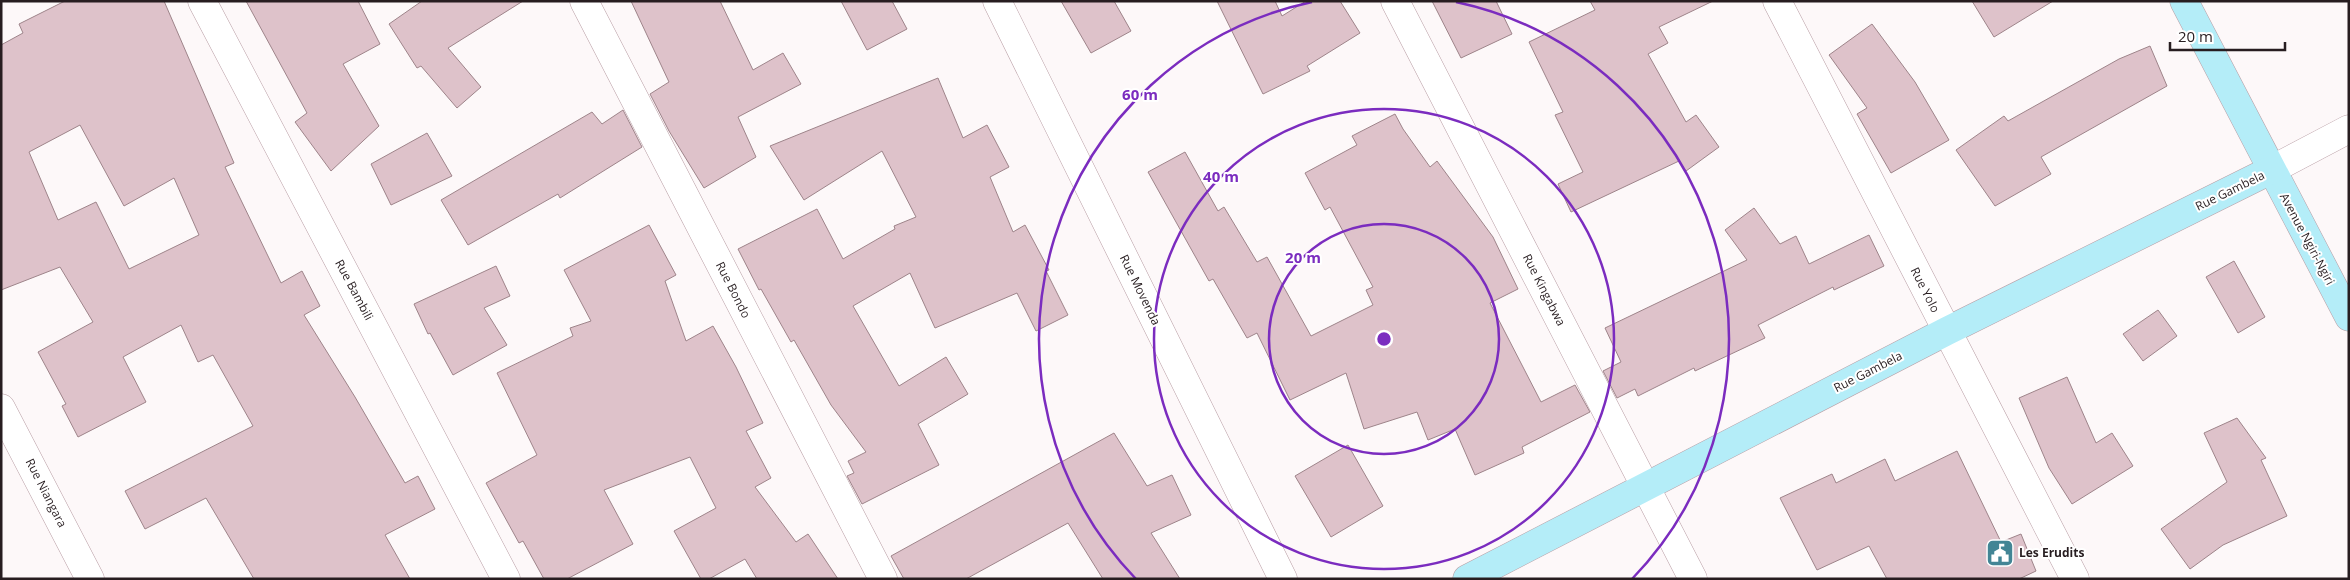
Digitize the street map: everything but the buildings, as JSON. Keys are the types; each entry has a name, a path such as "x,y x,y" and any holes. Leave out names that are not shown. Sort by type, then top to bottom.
{"street":[{"name":"Rue Bambili","path":"202,1 506,579"},
{"name":"Rue Bondo","path":"584,1 883,579"},
{"name":"Rue Movenda","path":"997,1 1283,579"},
{"name":"Rue Kingabwa","path":"1395,1 1694,579"},
{"name":"Rue Yolo","path":"1776,1 2075,579"},
{"name":"Avenue Ngiri-Ngiri","path":"2184,1 2349,317"},
{"path":"2271,170 2349,130"},
{"name":"Rue Gambela","path":"1467,579 1947,331 2271,170"},
{"name":"Rue Niangara","path":"1,408 90,579"}],"place":[{"name":"Les Erudits","path":"2000,553"}]}
